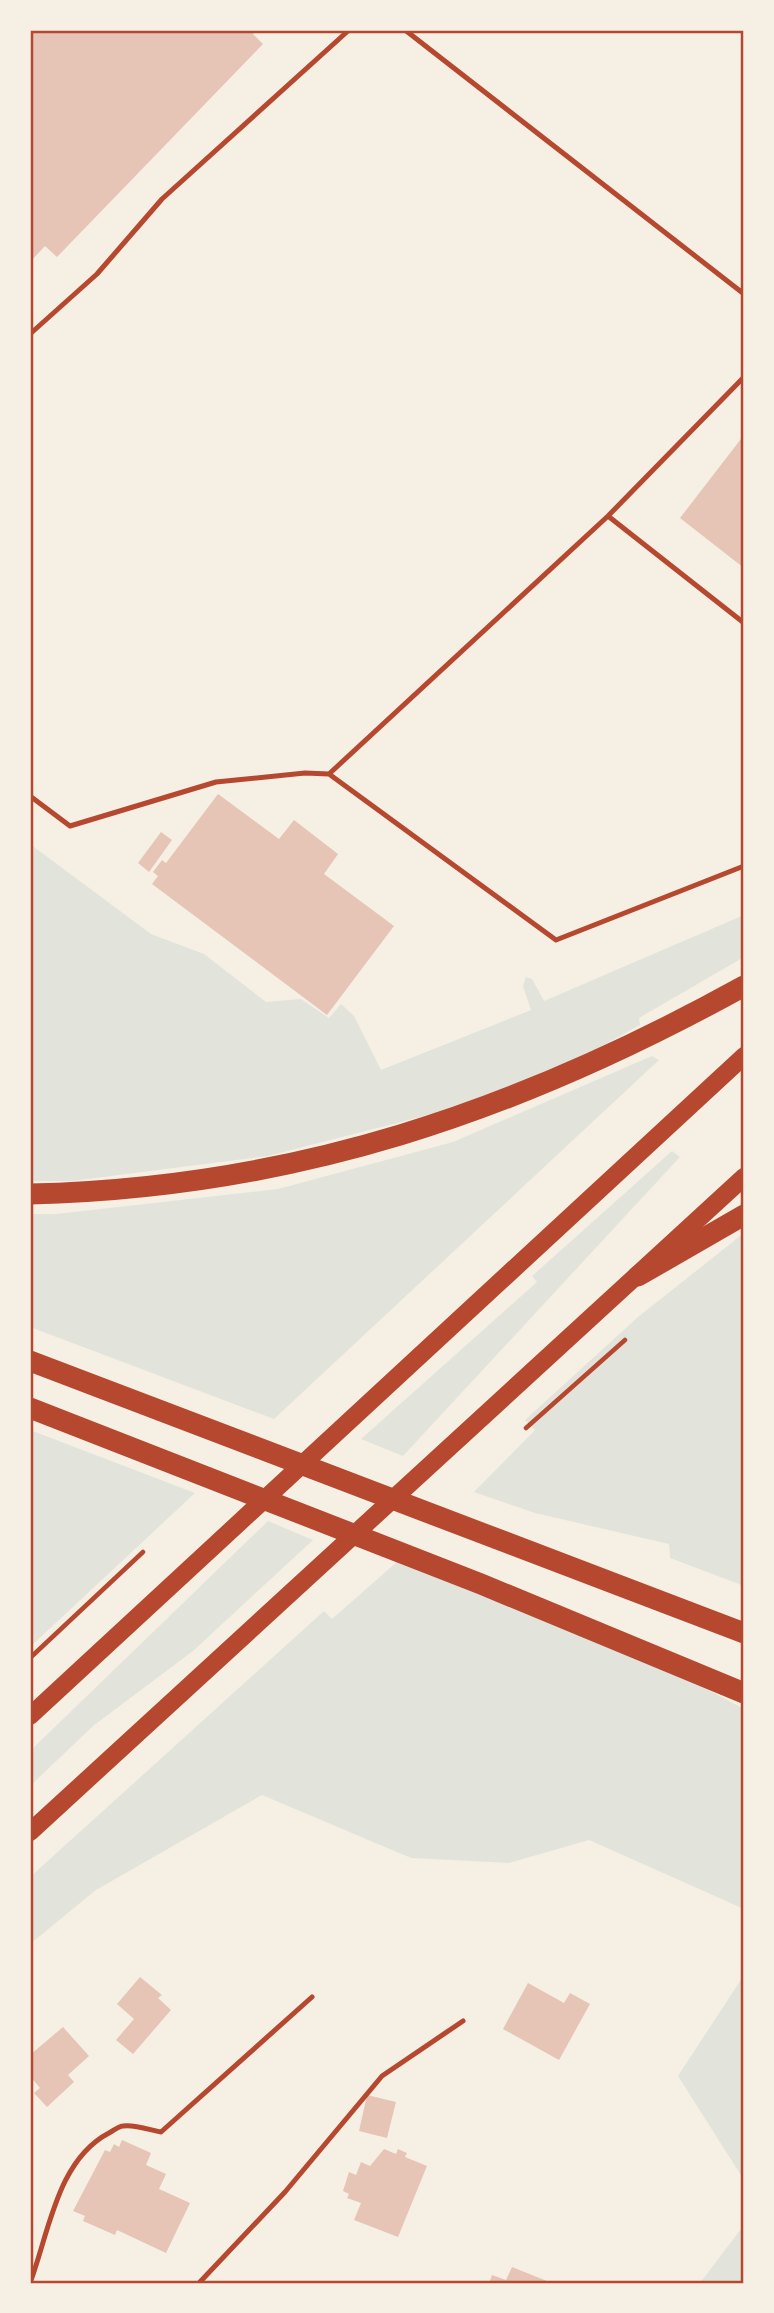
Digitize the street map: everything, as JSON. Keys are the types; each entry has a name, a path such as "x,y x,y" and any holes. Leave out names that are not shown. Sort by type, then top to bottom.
{"highway":[{"path":"30,1194 107,1192 288,1166 411,1134 532,1090 670,1027 744,986"},
{"path":"638,1276 744,1215"},
{"path":"30,1361 744,1633"},
{"path":"30,1408 481,1584 744,1693"}],"main road":[{"path":"30,1716 744,1056"},
{"path":"30,1832 744,1177"}],"lane":[{"path":"30,334 97,274 162,199 349,30"},
{"path":"405,30 744,294"},
{"path":"329,774 397,708 608,516 744,377"},
{"path":"608,516 744,623"},
{"path":"30,796 70,827 216,782 305,773 329,774 556,940 744,866"},
{"path":"30,2283 45,2244 58,2195 72,2167 100,2137 123,2126 161,2132 312,1997"},
{"path":"199,2283 285,2192 382,2076 463,2021"}],"path":[{"path":"526,1428 625,1340"},
{"path":"30,1658 143,1552"}],"shaded area":[{"path":"30,844 151,934 204,954 266,1002 301,999 329,1018 341,1004 354,1016 381,1070 531,1010 523,986 526,977 532,979 544,1001 744,915 744,957 639,1018 640,1025 567,1065 436,1113 268,1156 72,1181 30,1181"},
{"path":"652,1056 659,1060 274,1419 30,1327 30,1214 56,1214 278,1189 453,1142"},
{"path":"672,1151 680,1157 403,1456 361,1439 537,1282 532,1276"},
{"path":"744,1233 744,1586 670,1558 669,1544 535,1513 474,1492 535,1430 525,1420 638,1317"},
{"path":"30,1430 195,1493 30,1647"},
{"path":"268,1521 313,1540 193,1651 93,1726 30,1786 30,1751"},
{"path":"398,1561 686,1678 744,1709 744,1909 589,1840 509,1863 411,1858 262,1795 96,1890 30,1944 30,1877 324,1611 332,1619"},
{"path":"744,1975 744,2180 678,2076"},
{"path":"744,2225 744,2283 700,2283"}],"building":[{"path":"30,30 257,30 253,34 263,44 57,257 45,246 30,262"},
{"path":"744,435 744,568 680,518"},
{"path":"218,794 279,839 294,820 338,854 324,874 394,926 327,1015 152,884 158,876 153,872 162,860 166,863"},
{"path":"161,832 172,840 149,872 138,863"},
{"path":"140,1977 162,1995 158,1998 171,2010 133,2054 116,2040 134,2019 117,2004"},
{"path":"528,1983 564,2003 570,1993 590,2004 559,2060 503,2029"},
{"path":"63,2027 89,2056 68,2075 74,2082 47,2107 34,2093 40,2088 30,2076 30,2055"},
{"path":"367,2095 396,2102 387,2138 359,2131"},
{"path":"122,2140 151,2153 146,2165 166,2174 159,2189 190,2203 166,2253 117,2230 115,2235 83,2221 85,2216 73,2211 105,2150 110,2152 114,2144 119,2147"},
{"path":"384,2149 396,2154 398,2149 407,2153 405,2157 427,2166 398,2237 354,2220 361,2203 347,2198 349,2194 343,2191 349,2172 356,2175 361,2162 370,2166"},
{"path":"512,2267 552,2283 489,2283 492,2275 506,2280"}]}
